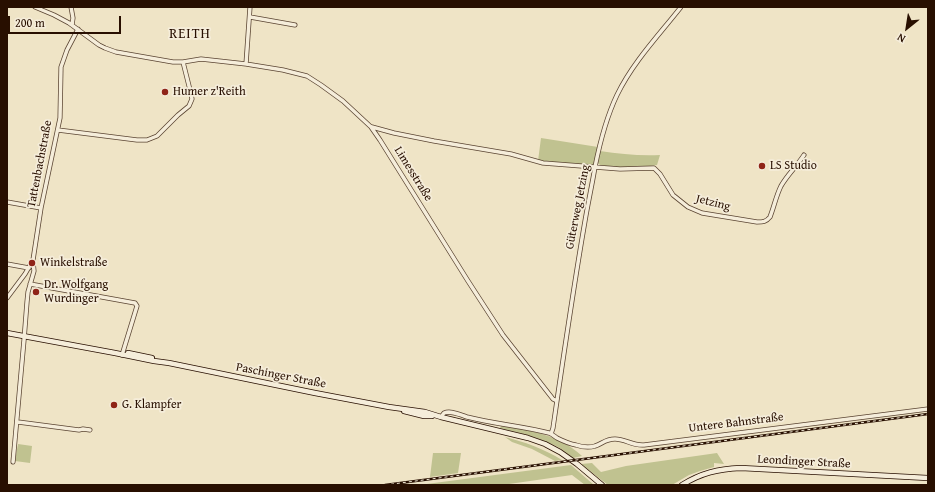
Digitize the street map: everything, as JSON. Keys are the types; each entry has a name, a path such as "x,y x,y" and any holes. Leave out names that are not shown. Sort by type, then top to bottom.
{"street":[{"name":"Limesstraße","path":"35,7 72,25 99,45 110,50 173,62 201,59 246,64 297,73 312,79 332,93 371,127 502,334 553,399 557,401"},
{"path":"71,7 73,18 72,25"},
{"path":"246,64 250,7"},
{"name":"Güterweg Jetzing","path":"551,434 588,204 604,128 618,94 627,78 639,60 681,7"},
{"path":"250,17 295,25"},
{"name":"Tattenbachstraße","path":"7,298 25,274 33,260 41,208 58,130 60,79 62,68 67,50 78,29"},
{"path":"58,130 137,140 154,138 162,133 178,115 188,108 191,102 191,94 183,62"},
{"path":"371,127 434,141 511,154 543,163 595,167"},
{"name":"Jetzing","path":"595,167 626,169 654,168 660,174 673,195 694,211 764,222 770,217 780,187 804,155"},
{"path":"7,202 41,208"},
{"path":"13,462 25,336 26,302 34,268 33,260"},
{"path":"7,264 29,268"},
{"path":"30,284 135,303 137,306 122,354"},
{"name":"Paschinger Straße","path":"7,333 115,353 142,355 169,363 187,364 239,378 389,407 424,416 442,417 514,434 545,444 560,452 602,485"},
{"name":"Untere Bahnstraße","path":"442,417 444,413 448,412 470,418 551,434 570,444 594,446 605,440 614,439 621,439 634,444 644,445 928,409"},
{"path":"18,422 79,430 90,430"},
{"name":"Leondinger Straße","path":"682,485 698,476 717,470 741,468 928,478"}],"green space":[{"path":"541,138 598,147 594,164 591,166 538,161"},
{"path":"600,151 660,155 657,165 621,168 600,165 598,163"},
{"path":"502,425 545,435 564,443 582,456 573,458 560,448 551,444 530,436 500,428"},
{"path":"505,437 534,446 562,460 555,461 532,449 512,442"},
{"path":"18,444 32,446 30,463 15,461"},
{"path":"433,453 461,453 458,473 430,477"},
{"path":"717,453 724,464 714,463 714,467 689,475 672,485 608,485 581,464 592,463 601,472 626,466"},
{"path":"571,465 594,485 585,485 572,475 502,485 419,485"}],"railway":[{"path":"385,485 928,414"}],"place":[{"name":"Humer z'Reith","path":"165,92"},
{"name":"LS Studio","path":"762,166"},
{"name":"Winkelstraße","path":"32,263"},
{"name":"Dr. Wolfgang Wurdinger","path":"36,292"},
{"name":"G. Klampfer","path":"114,405"}],"district":[{"name":"REITH","path":"190,34"}]}
